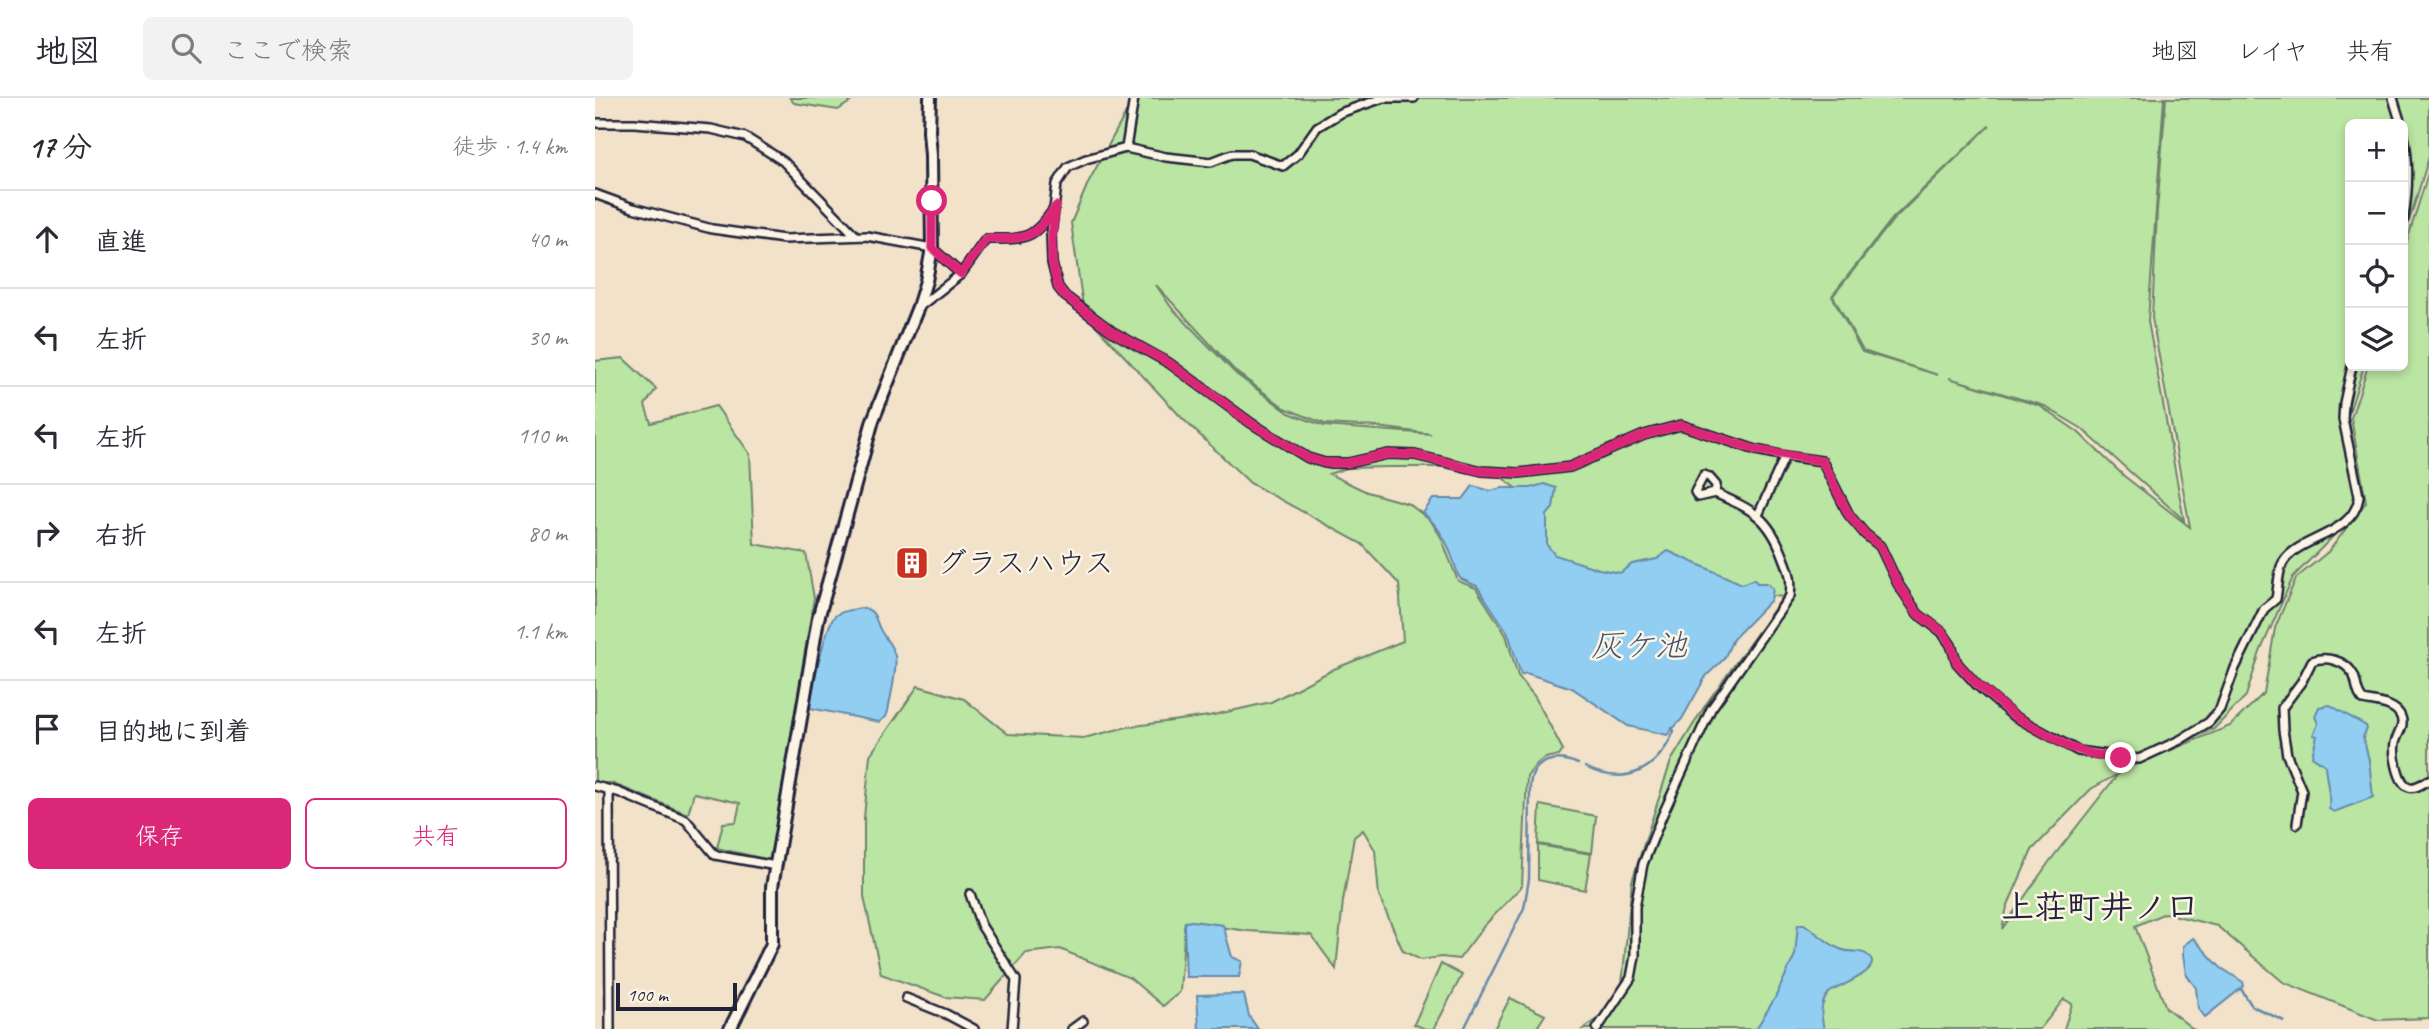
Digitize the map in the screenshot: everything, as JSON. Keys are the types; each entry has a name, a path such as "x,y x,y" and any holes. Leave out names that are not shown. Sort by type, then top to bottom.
{"street":[{"path":"730,1029 772,944 772,887 818,619 873,420 918,307 932,248 930,98"},
{"path":"1126,148 1134,98"},
{"path":"1414,98 1383,98 1340,113 1317,127 1298,154 1283,166 1249,154 1232,154 1211,162 1167,157 1126,148 1068,167 1057,184 1052,235 1052,262 1058,287 1065,296 1113,332 1169,363 1251,423 1308,458 1325,463 1348,463 1388,454 1415,455 1482,471 1519,473 1570,467 1644,435 1681,425 1756,450 1822,461 1849,515 1865,534 1880,546 1898,584 1918,614 1943,632 1957,663 1999,705 2029,725 2078,751 2139,759 2180,740 2215,716 2264,609 2276,599 2281,566 2291,554 2341,525 2358,506 2343,419 2351,371"},
{"path":"2393,98 2399,119"},
{"path":"595,123 711,129 745,136 783,161 856,236"},
{"path":"2408,151 2408,195"},
{"path":"595,194 633,208 712,229 784,239 856,236 932,248 961,274"},
{"path":"918,307 961,274 986,239 1020,239 1042,228 1056,206"},
{"path":"1758,515 1785,456"},
{"path":"1597,1029 1631,978 1635,956 1635,907 1643,864 1662,816 1711,709 1790,596 1792,579 1771,527 1758,515 1715,493"},
{"path":"2297,824 2302,791 2287,755 2282,708 2302,681 2312,661 2319,658 2339,662 2353,673 2357,692 2363,700 2385,705 2399,713 2402,719 2401,730 2395,742 2395,751 2396,766 2401,778 2406,786 2411,788 2429,780"},
{"path":"595,786 618,792 686,820 715,855 776,866"},
{"path":"609,790 610,1029"},
{"path":"970,894 981,925 1016,980 1012,1029"},
{"path":"906,998 947,1014 974,1029"},
{"path":"1072,1029 1083,1021"}],"green space":[{"path":"790,98 856,98 838,110 794,103"},
{"path":"1134,98 2164,98 2148,321 2184,520 2081,428 2042,405 1949,378 2040,406 2078,432 2124,476 2190,527 2152,318 2166,98 2429,98 2429,157 2408,225 2408,119 2345,119 2345,371 2362,371 2348,416 2363,502 2352,517 2293,577 2260,652 2246,696 2214,729 2132,766 2230,726 2264,693 2275,628 2296,578 2329,551 2366,502 2351,418 2366,371 2408,371 2408,238 2429,170 2429,1018 2378,1020 2283,982 2217,926 2165,913 2135,926 2166,1008 2193,1029 2064,1029 2072,1004 2064,999 2040,1029 1583,1029 1598,1019 1622,984 1632,881 1671,761 1706,704 1783,597 1623,578 1548,558 1537,503 1493,471 1453,467 1347,468 1329,474 1367,492 1409,504 1431,521 1441,537 1458,581 1476,588 1506,635 1518,676 1535,697 1563,750 1559,756 1540,761 1527,777 1522,886 1484,926 1459,959 1441,957 1421,960 1403,951 1379,896 1375,850 1363,830 1354,837 1343,901 1336,969 1311,935 1248,931 1185,922 1180,992 1163,1006 1130,978 1060,949 1026,953 985,1000 945,997 881,974 864,897 864,818 870,755 918,686 964,699 1008,734 1084,738 1127,727 1209,716 1271,702 1334,669 1403,641 1399,584 1362,544 1250,483 1182,418 1084,313 1071,223 1089,181","holes":["1990,125 1893,220 1833,296 1863,351 1938,375 1862,352 1832,296 1892,219","1156,285 1236,372 1285,408 1325,424 1431,434 1324,426 1289,413 1236,374 1171,307","2118,774 2049,862 2002,929 2007,907 2032,850 2091,789"]},
{"path":"623,358 656,389 645,405 651,423 716,406 750,454 754,544 806,553 814,598 770,860 717,848 723,823 736,822 740,803 694,793 688,814 611,783 595,783 595,361"},
{"path":"1540,805 1596,816 1592,853 1538,844"},
{"path":"1538,845 1591,854 1585,890 1538,880"},
{"path":"1441,964 1462,975 1434,1029 1425,1029 1414,1024"},
{"path":"1510,998 1545,1015 1536,1029 1494,1029"}],"water":[{"name":"灰ケ池","path":"1544,484 1556,488 1553,508 1547,515 1547,545 1555,555 1620,573 1632,564 1657,559 1668,551 1742,584 1754,579 1757,583 1767,583 1773,589 1771,600 1733,639 1724,659 1706,676 1682,719 1667,735 1628,726 1572,688 1526,673 1521,675 1508,633 1477,586 1458,575 1445,541 1436,526 1423,513 1433,499 1463,499 1473,486 1491,491 1502,488 1530,488"},
{"path":"862,608 873,614 892,648 896,662 888,711 886,717 879,722 810,708 819,660 831,622 841,612"},
{"path":"2330,705 2366,726 2363,737 2369,760 2373,797 2334,812 2329,809 2325,765 2312,756 2317,736 2313,735 2318,724 2315,716 2319,707"},
{"path":"1185,922 1223,925 1232,957 1242,961 1239,977 1186,977 1184,926"},
{"path":"1798,924 1804,924 1840,949 1866,954 1872,960 1871,966 1859,977 1833,990 1826,997 1822,1010 1824,1029 1756,1029 1775,998 1795,955"},
{"path":"2193,938 2220,967 2243,982 2244,986 2205,1017 2198,1008 2196,988 2186,974 2183,955 2183,946"},
{"path":"1197,995 1244,995 1249,1016 1258,1029 1199,1029"}],"waterway":[{"path":"1585,767 1614,775 1639,772 1659,756 1674,731 1672,728"},
{"path":"1464,1029 1524,908 1529,879 1532,776 1536,769 1547,761 1562,760 1578,764"},
{"path":"2241,989 2252,1006 2284,1021"}],"place":[{"name":"グラスハウス","path":"912,563"}],"district":[{"name":"上荘町井ノ口","path":"2100,907"}],"route":[{"path":"932,201 932,248 961,274 986,239 1020,239 1042,228 1056,206 1052,262 1058,287 1065,296 1113,332 1169,363 1251,423 1308,458 1325,463 1348,463 1388,454 1415,455 1482,471 1519,473 1570,467 1644,435 1681,425 1756,450 1822,461 1849,515 1865,534 1880,546 1892,574 1918,614 1943,632 1957,663 1977,684 2013,715 2069,747 2121,758"}]}
